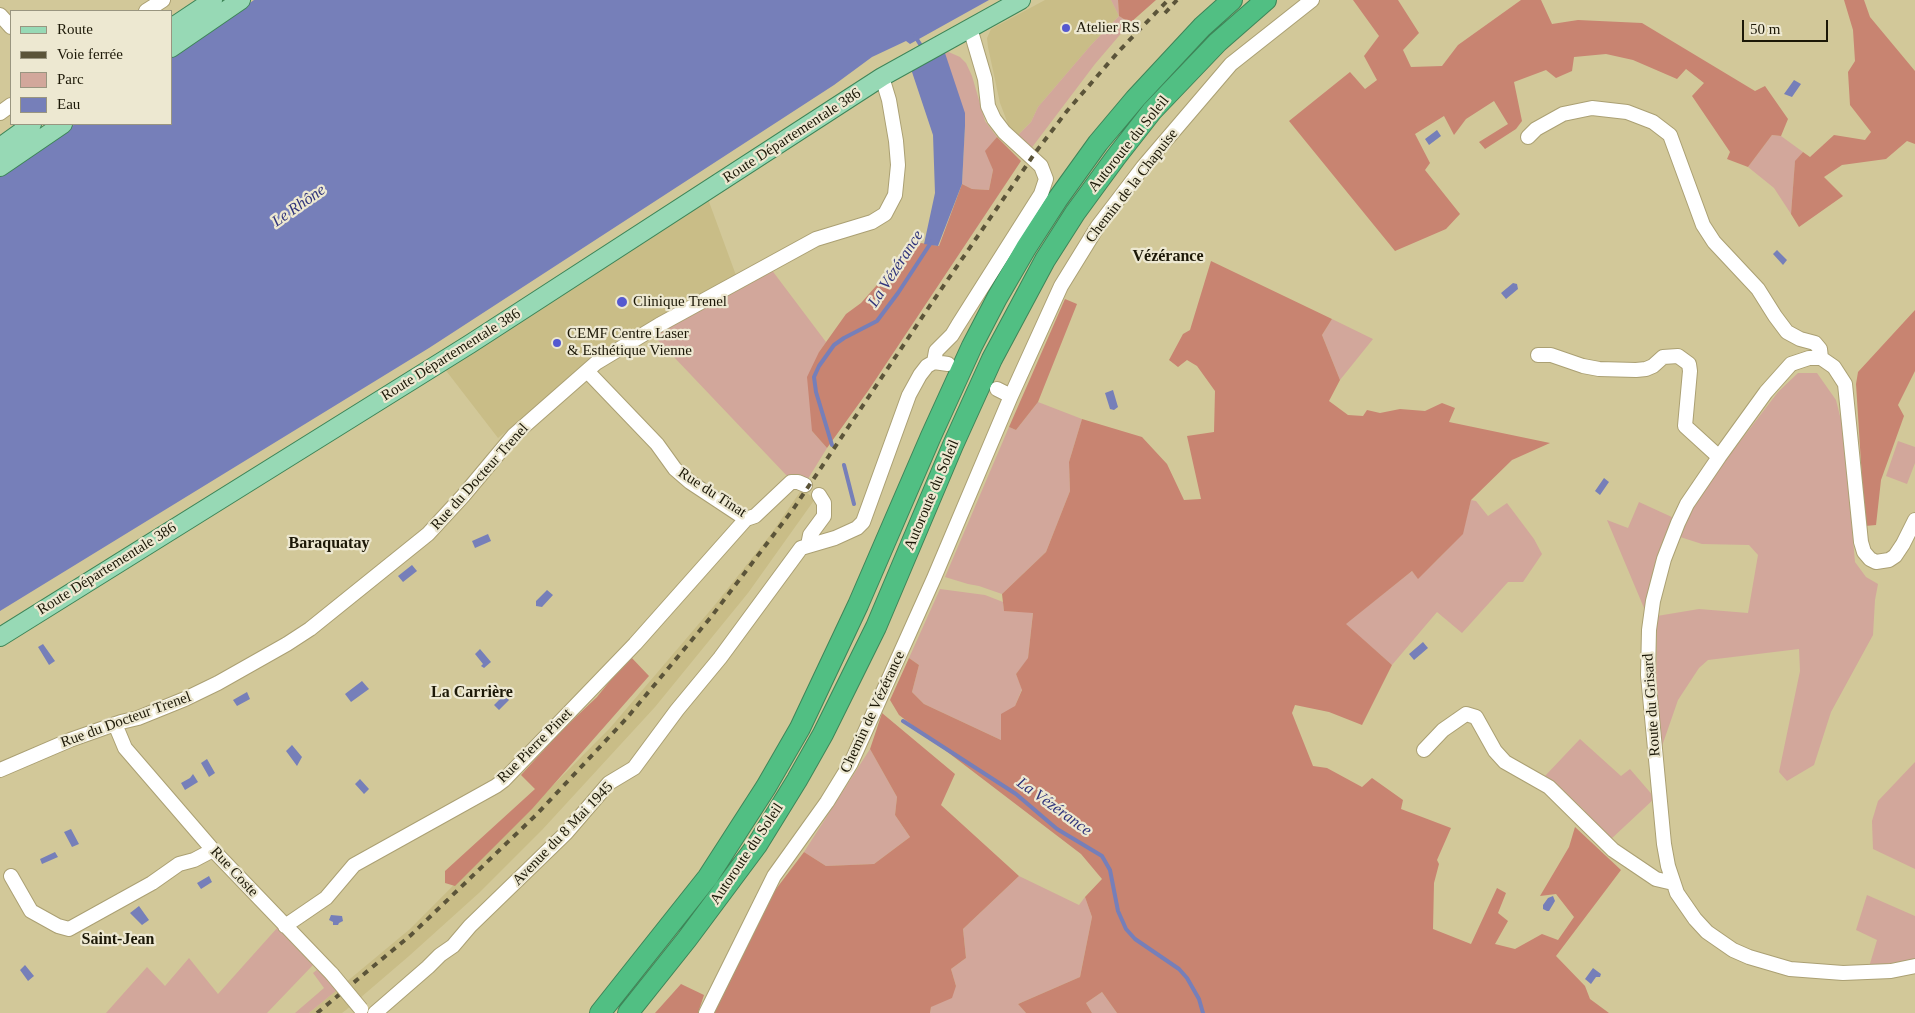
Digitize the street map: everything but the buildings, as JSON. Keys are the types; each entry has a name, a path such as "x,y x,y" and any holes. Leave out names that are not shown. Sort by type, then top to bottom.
{"highway":[{"name":"Autoroute du Soleil","path":"600,1013 708,877 766,787 800,728 851,621 972,346 1026,248 1057,200 1098,143 1135,99 1202,27 1232,0"},
{"name":"Autoroute du Soleil","path":"628,1013 713,904 756,844 797,780 823,734 876,627 953,445 992,359 1032,283 1075,213 1152,112 1218,42 1266,0"}],"main road":[{"path":"172,27 213,0"},
{"path":"172,47 241,0"},
{"name":"Route Départementale 386","path":"0,637 470,344 898,67 1021,0"},
{"path":"0,147 31,125"},
{"path":"0,167 62,125"}],"street":[{"path":"148,10 163,0"},
{"name":"Chemin de la Chapuise","path":"1011,396 1061,286 1098,226 1143,167 1231,64 1312,0"},
{"path":"0,15 10,26"},
{"path":"934,362 936,351 955,330 1041,194 1046,179 1041,166 1004,132 994,119 988,106 985,79 970,28"},
{"name":"Rue du Docteur Trenel","path":"0,770 70,740 153,713 202,691 310,629 428,534 463,496 514,435 596,364 659,325 816,239 872,222 885,214 895,195 898,165 889,100 882,77"},
{"path":"1528,137 1536,129 1563,114 1592,108 1627,112 1653,122 1670,135 1703,224 1714,242 1758,289 1774,316 1787,332 1800,339 1814,343 1820,349 1821,358 1834,367 1845,384 1861,542 1864,552 1870,559 1876,562 1889,560 1895,556 1915,520"},
{"path":"1538,355 1552,355 1583,366 1600,369 1636,370 1646,369 1663,357 1678,356 1689,364 1690,371 1685,426 1719,457"},
{"name":"Route du Grisard","path":"1821,358 1800,360 1791,364 1781,374 1719,457 1687,504 1671,540 1653,601 1649,630 1648,675 1664,844 1673,883 1683,904 1707,932 1733,950 1748,957 1790,969 1843,973 1892,971 1915,966"},
{"path":"819,495 824,503 824,516 810,535 808,545 842,535 857,528 863,522 909,395 927,366 934,362 948,364"},
{"name":"Rue du Tinat","path":"588,372 657,444 675,469 690,482 746,519 755,516 782,488 791,482 805,485"},
{"path":"997,389 1011,396"},
{"name":"Chemin de Vézérance","path":"706,1013 774,876 851,763 934,578 1011,396"},
{"name":"Rue Pierre Pinet","path":"285,926 326,898 354,865 504,780 635,644 746,519"},
{"name":"Avenue du 8 Mai 1945","path":"375,1013 428,968 440,955 453,946 470,926 566,833 609,783 634,768 720,658 796,553 808,545"},
{"path":"1424,750 1443,730 1466,714 1476,717 1495,751 1505,762 1549,788 1613,850 1656,879 1673,883"},
{"name":"Rue Coste","path":"115,724 125,748 213,850 332,974 362,1011"},
{"path":"11,876 31,910 58,926 69,929 152,883 179,864 194,860 213,850"}],"shaded area":[{"path":"1045,0 1111,0 1119,16 1091,45 1038,107 1031,122 1016,137 1008,124 1000,103 987,38 991,29"},
{"path":"1118,0 1156,0 1130,23 1119,16"},
{"path":"1353,0 1398,0 1419,33 1403,50 1411,67 1442,66 1458,45 1521,0 1541,0 1552,24 1578,20 1642,23 1755,91 1765,86 1788,119 1781,136 1772,135 1748,167 1727,159 1730,152 1692,96 1704,83 1686,69 1677,79 1633,60 1606,54 1574,57 1572,71 1556,78 1546,70 1514,82 1522,121 1516,129 1485,149 1479,142 1508,124 1494,101 1466,119 1454,135 1444,116 1415,134 1430,163 1425,170 1460,214 1446,229 1395,251 1289,121 1350,72 1365,89 1377,80 1364,56 1379,36"},
{"path":"1844,0 1864,0 1870,17 1915,71 1915,144 1907,141 1886,159 1842,165 1824,177 1843,196 1799,227 1791,214 1795,161 1803,152 1810,157 1834,135 1865,140 1871,132 1850,105 1848,72 1855,61 1853,30"},
{"path":"997,137 1021,161 868,391 827,448 812,431 807,377 819,352 846,314 861,303 915,242 939,246 962,184 972,189 989,190 993,170 985,151"},
{"name":"Clinique Trenel","path":"708,199 737,278 530,412 498,438 444,368"},
{"path":"1211,261 1332,319 1322,335 1340,380 1329,401 1348,415 1363,416 1367,410 1380,413 1400,409 1425,411 1442,403 1455,408 1449,422 1550,443 1512,460 1471,500 1463,534 1418,579 1412,571 1346,624 1392,665 1362,725 1329,712 1295,705 1292,713 1313,766 1327,768 1362,787 1372,778 1403,800 1401,809 1451,828 1437,860 1439,864 1434,883 1433,929 1471,944 1497,888 1506,893 1498,913 1508,921 1495,944 1515,949 1542,934 1558,940 1574,917 1556,894 1540,896 1569,847 1575,827 1621,870 1556,956 1585,986 1590,999 1609,1013 1117,1013 1102,992 1086,1003 1092,1013 1026,1013 1018,1004 1080,977 1092,917 1085,897 1102,879 1081,854 899,715 890,700 909,658 919,665 912,692 924,704 1001,740 1001,714 1015,706 1022,690 1016,674 1028,658 1033,613 1004,611 1002,594 1046,552 1070,491 1069,462 1082,419 1142,437 1167,464 1184,500 1201,499 1187,436 1214,432 1215,391 1197,366 1187,360 1178,367 1169,360 1183,334 1190,330"},
{"path":"1065,299 1077,304 1038,402 1016,430 1009,427"},
{"path":"1915,310 1915,371 1898,405 1904,416 1881,480 1876,525 1865,526 1856,384 1858,372"},
{"path":"802,489 815,499 748,593 655,707 542,830 480,892 346,1010 342,1013 309,1013 410,929 610,728 714,606 771,534"},
{"path":"630,656 649,676 532,809 455,886 445,883 445,871 535,789 521,775 561,731 597,697"},
{"path":"882,713 955,774 941,805 1019,876 963,929 966,958 951,969 956,986 952,998 931,1007 930,1013 711,1013 770,897 804,852 826,866 874,864 910,837 895,815 897,797 870,749"},
{"path":"681,984 704,995 698,1013 655,1013"}],"green space":[{"path":"1111,0 1118,0 1119,16"},
{"path":"1119,16 1130,23 1095,64 1030,150 1016,137 1031,122 1038,107 1091,45"},
{"path":"944,50 960,57 966,63 972,76 985,121 997,137 986,151 993,170 989,190 972,189 962,184 965,126"},
{"path":"1772,135 1781,136 1803,152 1795,162 1791,214 1774,188 1748,167"},
{"path":"771,269 826,342 819,352 812,431 827,448 806,482 788,477 653,335"},
{"path":"1332,319 1373,339 1340,380 1322,335"},
{"path":"1798,373 1817,373 1836,400 1843,428 1855,562 1866,577 1878,584 1873,635 1831,712 1814,765 1787,781 1779,772 1800,671 1799,649 1708,660 1699,668 1678,700 1662,746 1656,687 1657,616 1699,609 1748,613 1758,555 1749,545 1702,544 1677,536 1692,509 1728,457 1778,392"},
{"path":"1038,402 1082,419 1069,462 1070,491 1046,552 1002,594 945,577 1009,427 1016,430"},
{"path":"1898,441 1915,447 1915,463 1907,484 1886,476"},
{"path":"1471,500 1476,501 1488,516 1507,503 1534,539 1542,554 1523,582 1508,582 1462,633 1437,612 1392,665 1345,624 1412,571 1418,578 1438,559 1462,534"},
{"path":"1639,502 1674,518 1655,569 1644,608 1607,520 1628,528"},
{"path":"940,589 985,595 1003,602 1004,611 1033,612 1028,659 1016,674 1022,689 1001,740 924,704 912,692 919,665 909,658"},
{"path":"1580,739 1621,776 1630,769 1655,798 1610,840 1585,811 1553,781 1545,776"},
{"path":"870,749 897,797 895,815 910,837 874,864 826,866 804,852"},
{"path":"1915,762 1915,869 1873,849 1872,821 1878,801"},
{"path":"1019,876 1079,905 1085,897 1092,917 1080,977 1018,1004 1026,1013 930,1013 931,1007 956,986 951,969 966,958 963,929"},
{"path":"1867,895 1915,916 1915,959 1869,967 1877,940 1856,930"},
{"path":"278,927 313,965 267,1013 106,1013 147,967 165,986 189,958 218,994"},
{"path":"318,969 337,990 309,1013 295,1013 324,988 313,973"},
{"path":"1102,992 1117,1013 1092,1013 1086,1003"}],"water":[{"name":"Le Rhône","path":"254,0 989,0 910,44 906,41 872,57 834,85 429,348 0,611 0,176 74,125 172,125 172,56"},
{"path":"944,50 965,113 965,126 962,184 938,246 924,244 935,193 933,135 911,69"},
{"path":"1794,80 1801,84 1792,97 1784,94"},
{"path":"1437,130 1441,136 1429,145 1425,139"},
{"path":"1777,250 1787,260 1783,265 1773,254"},
{"path":"1513,283 1517,284 1518,289 1506,299 1501,293"},
{"path":"1113,390 1118,407 1114,410 1110,409 1105,393"},
{"path":"1604,478 1609,482 1600,495 1595,491"},
{"path":"488,534 491,541 475,548 472,541"},
{"path":"412,565 417,571 403,582 398,576"},
{"path":"547,590 553,595 542,607 536,606 536,601"},
{"path":"1423,642 1428,648 1414,660 1409,654"},
{"path":"43,644 55,661 49,665 38,647"},
{"path":"480,649 491,662 484,668 475,654"},
{"path":"362,681 369,689 351,702 345,694"},
{"path":"247,692 250,699 237,706 233,700"},
{"path":"504,695 509,700 499,710 494,705"},
{"path":"292,745 302,757 297,766 286,751"},
{"path":"207,759 215,773 209,777 201,763"},
{"path":"193,774 198,782 185,790 181,783"},
{"path":"360,779 369,789 364,794 355,784"},
{"path":"71,829 79,844 72,847 64,832"},
{"path":"55,852 58,857 42,864 40,859"},
{"path":"209,876 212,882 201,889 197,883"},
{"path":"1553,896 1555,901 1549,911 1543,909 1543,905 1548,898"},
{"path":"139,906 149,920 142,925 130,913"},
{"path":"331,915 342,916 343,921 338,925 333,925 333,922 329,920"},
{"path":"25,965 34,976 28,981 20,970"},
{"path":"1593,968 1601,974 1591,984 1585,979"}],"waterway":[{"name":"La Vézérance","path":"915,36 923,49"},
{"name":"La Vézérance","path":"832,445 816,392 814,377 819,366 834,345 877,321 932,241"},
{"name":"La Vézérance","path":"844,465 854,504"},
{"name":"La Vézérance","path":"903,721 1016,794 1057,829 1102,856 1110,870 1118,911 1126,929 1135,939 1179,969 1187,978 1199,999 1203,1013"}],"railway":[{"path":"317,1013 411,935 537,814 626,719 711,617 794,508 1035,153 1067,111 1119,51 1168,0"},
{"path":"1165,13 1177,0"}],"place":[{"name":"Atelier RS","path":"1066,28"},
{"name":"Clinique Trenel","path":"622,302"},
{"name":"CEMF Centre Laser & Esthétique Vienne","path":"557,343"}],"district":[{"name":"Vézérance","path":"1168,257"},
{"name":"Baraquatay","path":"329,544"},
{"name":"La Carrière","path":"472,693"},
{"name":"Saint-Jean","path":"118,940"}]}
